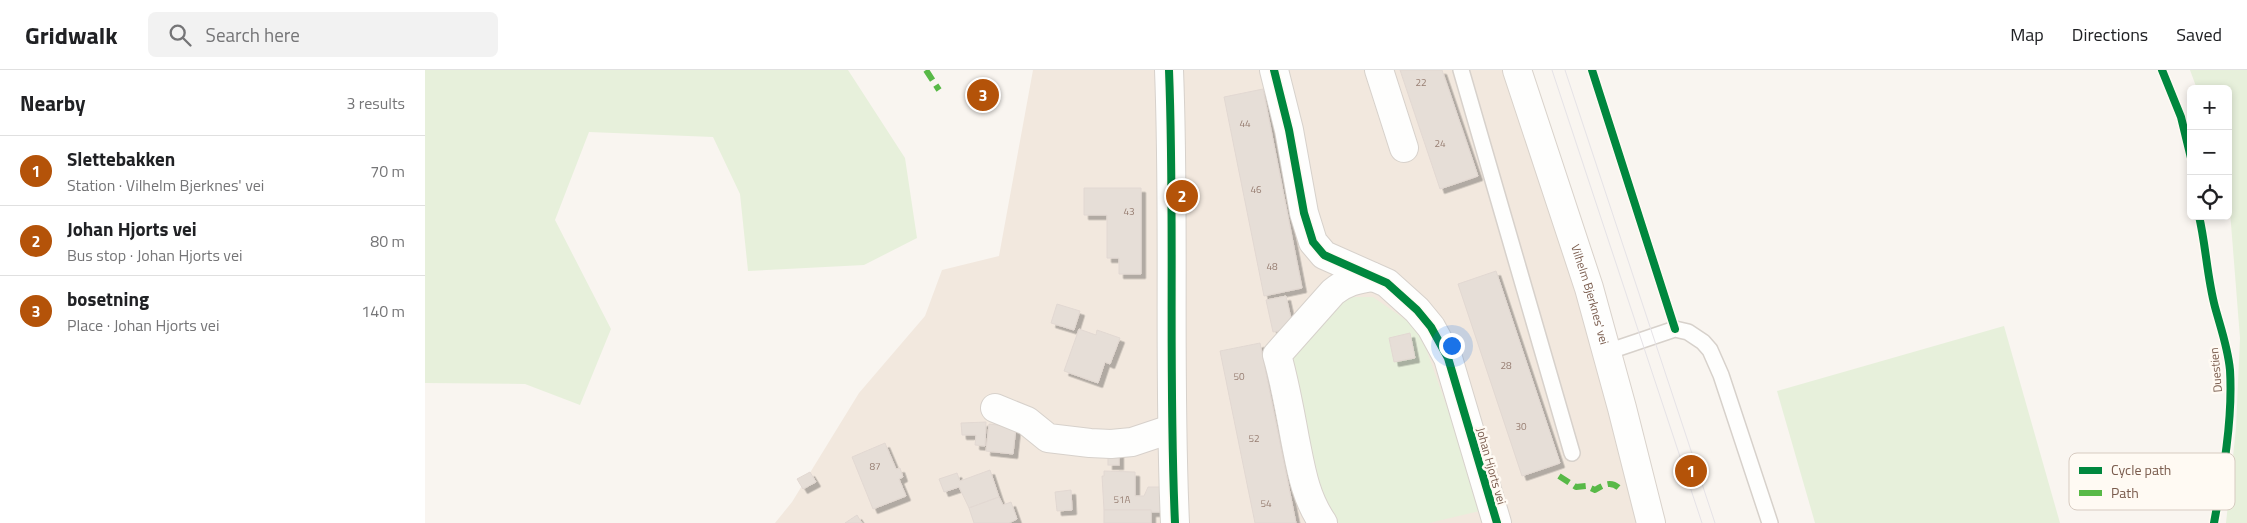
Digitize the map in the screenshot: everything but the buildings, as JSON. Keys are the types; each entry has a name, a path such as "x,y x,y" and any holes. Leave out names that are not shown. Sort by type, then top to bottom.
{"street":[{"path":"1169,70 1172,273 1171,429 1175,523"},
{"name":"Johan Hjorts vei","path":"1274,70 1289,130 1304,213 1313,242 1324,255 1387,283 1417,310 1431,327 1448,358 1497,523"},
{"path":"1379,70 1405,148"},
{"name":"Vilhelm Bjerknes' vei","path":"1517,70 1586,279 1607,352 1651,523"},
{"path":"1323,523 1305,489 1284,380 1277,355 1338,288 1354,280 1373,277"},
{"path":"995,408 1027,421 1048,438 1081,442 1111,444 1132,442 1171,429"}],"lane":[{"path":"1461,70 1572,453"},
{"path":"1607,352 1675,330 1688,332 1703,342 1710,350 1721,375 1770,523"}],"shaded area":[{"path":"1033,70 1506,70 1653,523 775,523 792,502 859,393 925,316 942,270 999,256"}],"green space":[{"path":"425,70 848,70 905,158 917,238 864,265 748,271 740,194 713,137 589,132 555,220 611,329 580,405 525,384 425,383"},
{"path":"2190,70 2247,70 2247,523 2226,523 2227,510 2235,510 2235,453 2233,453 2240,338 2231,220 2232,85 2196,85"},
{"path":"1346,297 1373,297 1419,329 1484,510 1429,523 1330,523 1287,358"},
{"path":"2004,326 2060,523 1815,523 1777,391"}],"tram line":[{"path":"1552,70 1702,523"},
{"path":"1565,70 1715,523"}],"marked path":[{"path":"926,70 939,90"},
{"path":"1559,476 1576,487 1586,486 1595,490 1611,484 1621,490"}],"cycle path":[{"path":"1169,70 1172,410 1175,523"},
{"path":"1274,70 1289,130 1304,213 1313,242 1324,255 1387,283 1417,310 1431,327 1448,358 1497,523"},
{"path":"1592,70 1675,329"},
{"path":"2162,70 2181,117 2187,142"},
{"name":"Duestien","path":"2200,220 2212,296 2226,346 2230,370 2231,389 2226,453"},
{"name":"Duestien","path":"2214,523 2216,510"}],"place":[{"name":"bosetning","path":"983,95"},
{"name":"Johan Hjorts vei","path":"1182,196"},
{"name":"Slettebakken","path":"1691,471"}]}
